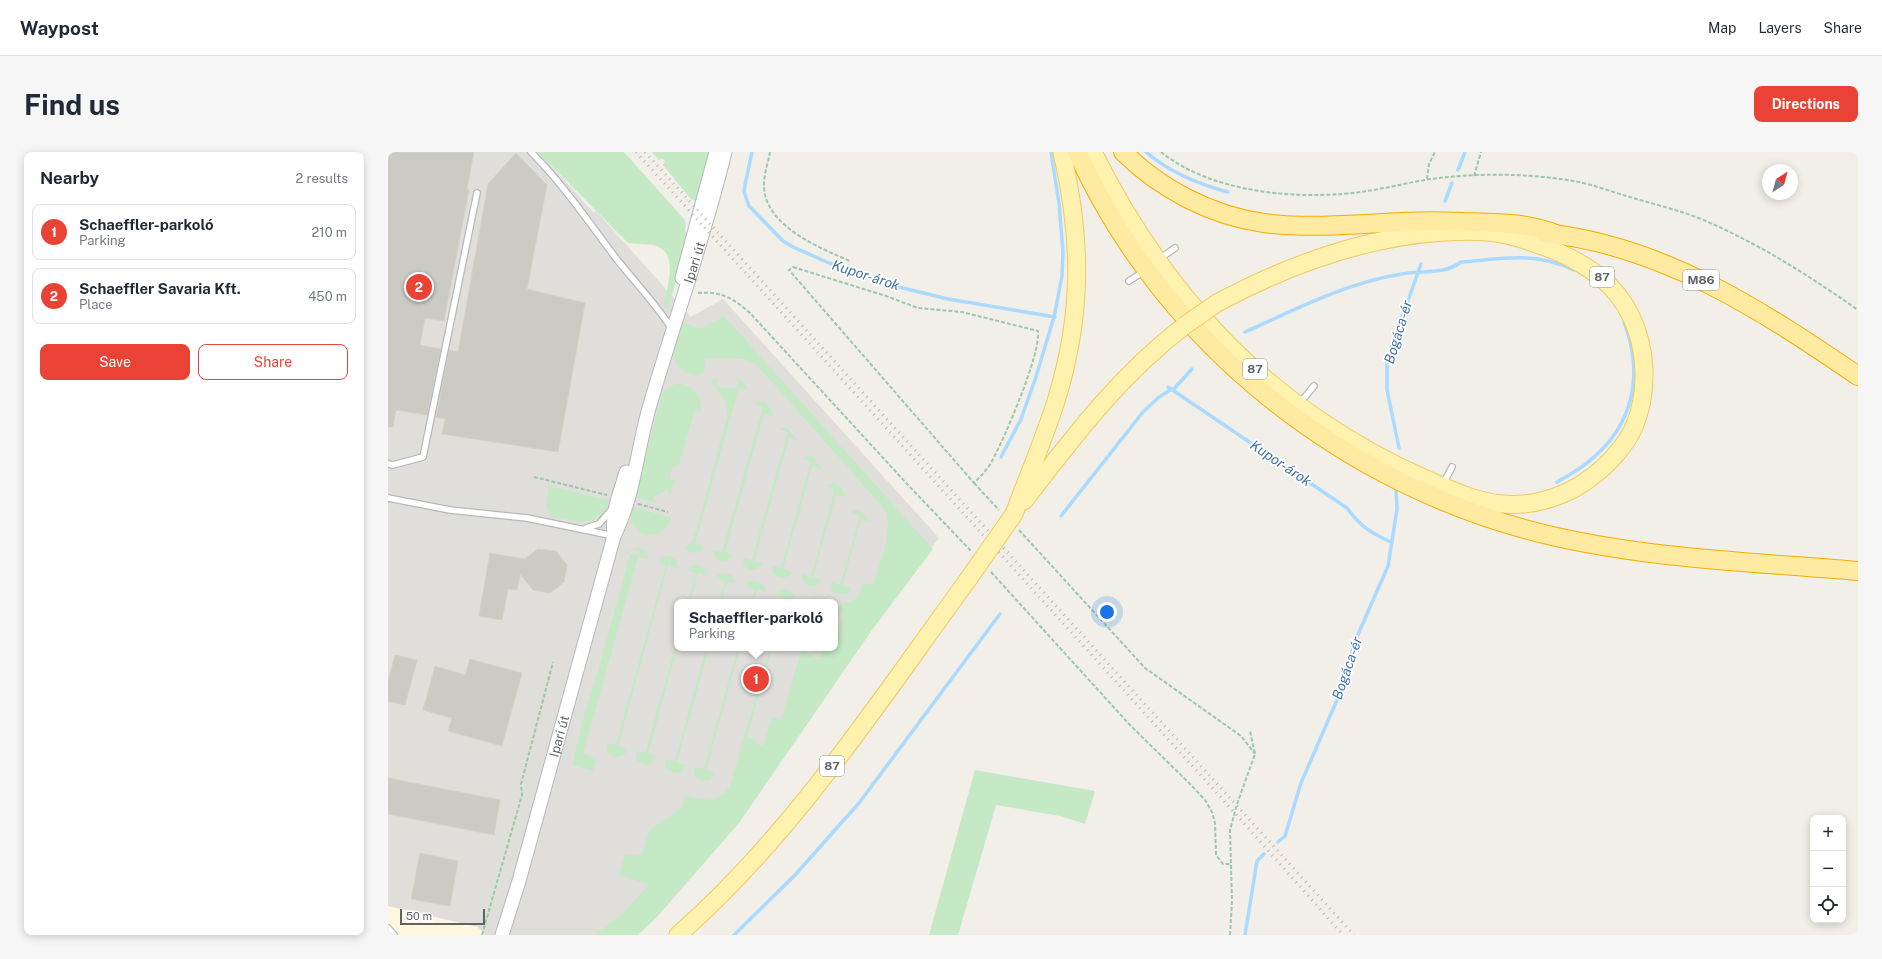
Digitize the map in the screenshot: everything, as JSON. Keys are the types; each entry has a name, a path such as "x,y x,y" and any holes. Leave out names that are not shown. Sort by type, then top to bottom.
{"highway":[{"path":"1077,152 1106,208 1152,264 1180,313 1228,362 1281,408 1341,449 1391,478 1442,501 1500,522 1551,536 1672,555 1858,571"},
{"path":"1123,152 1153,178 1185,197 1223,213 1263,223 1306,226 1424,221 1486,222 1528,225 1556,234"},
{"name":"M86","path":"1472,230 1509,229 1556,234 1623,250 1703,280 1761,311 1858,376"}],"main road":[{"name":"87","path":"1024,495 1056,401 1070,347 1074,320 1078,277 1077,246 1072,201 1062,152"},
{"name":"87","path":"678,935 737,880 797,812 967,581 1007,512 1024,495 1108,395 1157,346 1184,326 1217,303 1282,271 1337,251 1403,236 1472,230 1498,233 1546,248 1585,265 1603,278 1617,293 1634,322 1641,343 1644,379 1639,409 1628,437 1598,472 1575,488 1547,500 1518,504 1489,502 1442,486 1362,447 1299,404 1250,365 1217,333 1182,292 1152,264 1092,152"}],"street":[{"name":"Ipari út","path":"660,372 686,260 716,152"},
{"name":"Ipari út","path":"502,935 519,880 614,536 625,513 645,423 712,206 725,152"},
{"name":"Ipari út","path":"614,536 613,521 632,453 645,423"}],"lane":[{"path":"531,152 554,176 616,258 660,311 670,326"},
{"path":"388,464 392,465 423,457 477,193"},
{"path":"1129,281 1175,248"},
{"path":"1299,404 1314,386"},
{"path":"1442,486 1452,467"},
{"path":"388,498 450,510 527,518 614,536"},
{"path":"579,528 588,528 599,524 609,514 620,498"},
{"path":"388,928 394,935"}],"path":[{"path":"770,152 763,187 766,199 772,210 785,225 804,240 850,261"},
{"path":"1161,152 1187,169 1208,177 1240,187 1279,194 1325,194 1366,191 1446,177 1462,176 1517,176 1574,181 1707,221 1762,248 1858,310"},
{"path":"1427,180 1429,164 1435,152"},
{"path":"1474,176 1481,152"},
{"path":"974,483 992,462 1007,429 1032,363 1039,337 1038,331 962,312 918,308 886,296 793,267 789,270 974,483 1007,512"},
{"path":"686,290 695,293 705,292 725,295 733,299 750,313 908,485 971,551"},
{"path":"534,477 620,498 668,512"},
{"path":"1021,533 1145,668 1241,736 1255,754"},
{"path":"992,574 1129,724 1205,800 1212,812 1215,823 1216,855 1223,864 1230,864"},
{"path":"482,935 522,795 521,784 552,662"},
{"path":"1230,935 1232,902 1230,830 1237,804 1255,754 1250,731"}],"shaded area":[{"path":"388,152 539,152 594,213 595,210 691,317 723,299 939,538 909,575 769,766 603,935 485,935 478,927 388,906"},
{"path":"388,906 478,927 485,935 388,935"}],"green space":[{"path":"538,152 624,152 684,219 686,223 685,231 689,234 668,310 664,304 670,271 667,256 663,250 653,245 628,243"},
{"path":"652,152 711,152 697,203 689,197 663,165 665,161 662,158 659,160"},
{"path":"724,316 933,549 872,630 739,823 657,917 638,935 594,935 622,914 649,885 619,875 625,854 641,856 649,831 682,807 685,795 710,800 715,799 725,792 730,786 769,651 771,651 747,737 756,740 755,743 763,746 772,717 781,720 801,651 812,654 812,657 819,660 822,651 838,651 838,634 844,613 838,612 838,606 855,600 863,583 873,585 887,534 888,523 882,506 757,365 742,359 705,358 704,373 696,376 679,367 675,361 674,347 681,321 701,329"},
{"path":"717,378 716,387 737,389 738,379 744,382 748,390 739,387 695,544 704,547 699,552 692,553 685,549 692,541 697,529 728,414 724,397 711,383 713,379"},
{"path":"676,384 682,384 692,388 700,401 701,412 695,410 678,467 673,466 669,479 675,480 670,496 667,490 653,497 657,503 635,497 660,401 665,389"},
{"path":"757,401 765,402 772,411 773,416 764,414 725,552 734,555 726,561 720,561 714,556 713,550 722,552 763,407 754,404"},
{"path":"779,429 788,429 797,440 789,438 754,561 763,563 757,569 749,570 743,564 743,558 752,560 788,432"},
{"path":"808,455 814,458 821,469 812,466 783,569 792,572 786,577 781,577 773,573 772,566 781,568 811,462 802,459"},
{"path":"834,483 843,490 845,497 836,495 813,577 822,580 816,586 808,585 802,581 802,574 811,577 835,489 826,487 828,484"},
{"path":"549,486 609,500 600,517 594,520 586,522 551,517 546,504"},
{"path":"630,506 671,518 664,530 660,533 652,535 642,534 631,523"},
{"path":"855,510 862,512 870,522 861,520 842,585 851,588 847,594 839,594 832,591 831,582 840,585 860,516 851,512"},
{"path":"636,548 647,551 648,559 638,557 583,754 593,757 596,760 593,771 572,765 585,712 598,671 630,555 640,554 639,550 633,549"},
{"path":"663,556 671,557 676,560 678,568 668,565 618,746 627,749 625,754 615,757 607,752 607,743 616,745 666,565 657,562"},
{"path":"698,564 705,569 707,576 698,573 691,599 689,599 696,573 687,570 691,566"},
{"path":"725,573 733,576 736,584 727,582 723,599 720,599 725,581 716,578 719,574"},
{"path":"756,581 764,585 766,592 757,590 754,599 752,599 754,589 745,586 748,582"},
{"path":"786,589 793,593 795,599 784,599 784,597 775,595 780,590"},
{"path":"674,651 676,651 648,754 657,757 651,764 645,765 636,760 636,751 645,753"},
{"path":"705,651 708,651 677,762 686,765 681,772 674,773 666,768 665,759 675,761"},
{"path":"737,651 739,651 706,770 715,773 709,780 700,780 695,776 694,767 704,769"},
{"path":"975,770 1095,791 1085,824 1060,816 996,805 958,935 929,935"}],"building":[{"path":"388,152 474,152 467,189 469,190 444,321 425,318 420,345 441,349 427,415 396,410 393,427 388,427"},
{"path":"516,153 547,185 527,289 585,303 558,452 442,434 445,419 436,417 449,350 458,352 488,184"},
{"path":"538,549 556,551 567,565 564,582 550,593 533,590 520,574 517,590 508,589 502,620 479,616 490,553 525,559"},
{"path":"395,655 417,660 405,705 388,701 388,681"},
{"path":"470,659 522,673 502,746 448,731 452,718 423,710 435,666 465,675"},
{"path":"388,778 500,800 494,835 388,814"},
{"path":"420,853 458,861 450,906 411,899"}],"waterway":[{"name":"Kupor-árok","path":"752,152 744,192 749,206 783,241 793,247 829,263 899,287 948,299 1055,317"},
{"path":"1001,457 1021,419 1035,380 1054,317 1062,276 1063,252 1059,203 1051,152"},
{"path":"1146,152 1165,166 1185,177 1228,192"},
{"name":"Bogáca-ér","path":"1458,170 1465,152"},
{"name":"Bogáca-ér","path":"1445,201 1452,183"},
{"path":"1245,332 1302,306 1362,283 1402,274 1447,269 1461,262 1504,258 1531,258 1545,260 1574,270"},
{"name":"Bogáca-ér","path":"1399,448 1387,390 1387,360 1421,264"},
{"path":"1557,482 1581,468 1604,448 1616,432 1625,416 1631,398 1634,380 1630,342 1624,322"},
{"path":"1173,390 1192,369"},
{"name":"Kupor-árok","path":"1168,387 1347,508 1366,528 1391,542"},
{"path":"1061,516 1143,412 1159,397 1172,389"},
{"name":"Bogáca-ér","path":"1278,842 1285,836 1301,783 1337,700 1356,639 1388,566 1397,509 1396,489"},
{"path":"734,935 795,875 859,803 1000,614"},
{"name":"Bogáca-ér","path":"1245,935 1257,861 1264,854"}],"railway":[{"path":"636,152 1234,812 1343,935"},
{"path":"645,152 1354,935"}],"place":[{"name":"Schaeffler Savaria Kft.","path":"419,287"},
{"name":"Schaeffler-parkoló","path":"756,679"}]}
